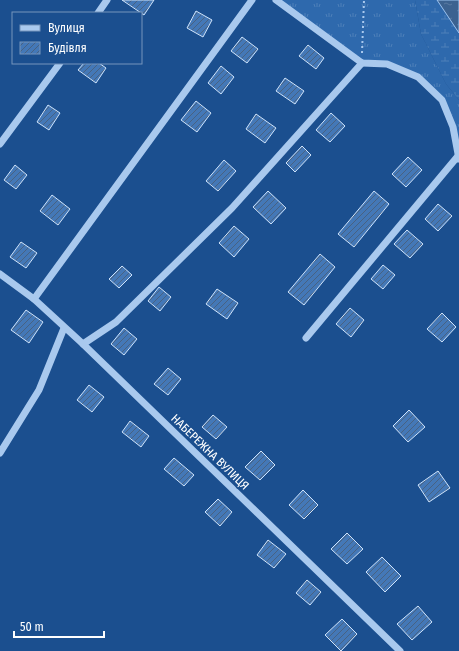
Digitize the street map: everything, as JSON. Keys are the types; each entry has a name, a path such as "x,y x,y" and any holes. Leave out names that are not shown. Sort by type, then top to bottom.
{"street":[{"path":"99,12 107,0"},
{"path":"34,299 252,0"},
{"path":"276,0 362,63 387,64 418,77 442,100 453,126 459,158 306,338"},
{"path":"83,344 116,322 232,208 362,63"},
{"path":"0,144 59,64"},
{"name":"НАБЕРЕЖНА ВУЛИЦЯ","path":"0,274 34,299 83,344 400,651"},
{"path":"0,453 39,390 64,328"}],"path":[{"path":"362,63 364,0"}],"green space":[{"path":"276,0 415,0 421,34 446,84 459,100 459,159 442,100 418,77 387,64 362,63"},
{"path":"415,0 437,0 459,33 459,100 446,84 421,34"}],"water":[{"path":"437,0 459,0 459,33"}],"building":[{"path":"122,0 154,0 144,15 142,12 140,12"},
{"path":"196,11 212,20 203,37 187,28"},
{"path":"242,37 258,49 247,63 231,51"},
{"path":"308,45 324,58 316,69 299,56"},
{"path":"83,64 100,64 106,68 96,83 78,70"},
{"path":"221,66 234,77 221,94 208,83"},
{"path":"285,78 304,91 295,104 276,91"},
{"path":"196,101 211,113 197,132 181,120"},
{"path":"48,105 60,113 49,130 37,122"},
{"path":"331,113 345,126 330,142 316,130"},
{"path":"256,114 276,128 265,143 246,129"},
{"path":"302,146 311,155 295,172 286,163"},
{"path":"408,157 422,170 406,187 392,174"},
{"path":"224,160 236,171 218,191 206,181"},
{"path":"15,165 27,175 16,189 4,180"},
{"path":"268,191 286,208 271,224 253,207"},
{"path":"374,191 389,204 354,247 338,234"},
{"path":"52,195 70,209 58,225 40,211"},
{"path":"438,204 452,216 438,231 425,219"},
{"path":"234,226 249,239 234,257 219,243"},
{"path":"407,230 423,244 410,258 394,244"},
{"path":"21,242 37,253 26,268 10,257"},
{"path":"320,254 335,267 304,305 288,292"},
{"path":"383,265 395,275 383,289 371,279"},
{"path":"122,266 132,275 119,288 109,279"},
{"path":"159,287 171,297 160,311 148,301"},
{"path":"217,289 238,303 227,319 206,304"},
{"path":"350,308 364,320 351,337 336,324"},
{"path":"26,310 43,322 29,343 11,330"},
{"path":"442,313 456,327 442,342 427,329"},
{"path":"124,328 137,339 124,355 111,344"},
{"path":"168,368 181,379 168,395 154,384"},
{"path":"89,385 104,397 92,412 77,400"},
{"path":"409,410 425,427 408,442 393,426"},
{"path":"213,415 227,427 216,439 202,427"},
{"path":"130,421 149,436 141,447 122,432"},
{"path":"261,451 275,465 260,480 245,467"},
{"path":"174,458 194,475 184,486 164,469"},
{"path":"438,471 450,488 429,502 418,485"},
{"path":"303,490 318,505 304,519 289,505"},
{"path":"218,499 232,512 220,526 205,512"},
{"path":"347,533 363,549 347,564 331,549"},
{"path":"268,540 286,554 274,568 257,555"},
{"path":"382,557 401,576 385,592 366,572"},
{"path":"307,580 321,592 310,605 296,593"},
{"path":"418,606 432,622 412,640 397,624"},
{"path":"342,619 357,634 341,651 325,635"}]}
